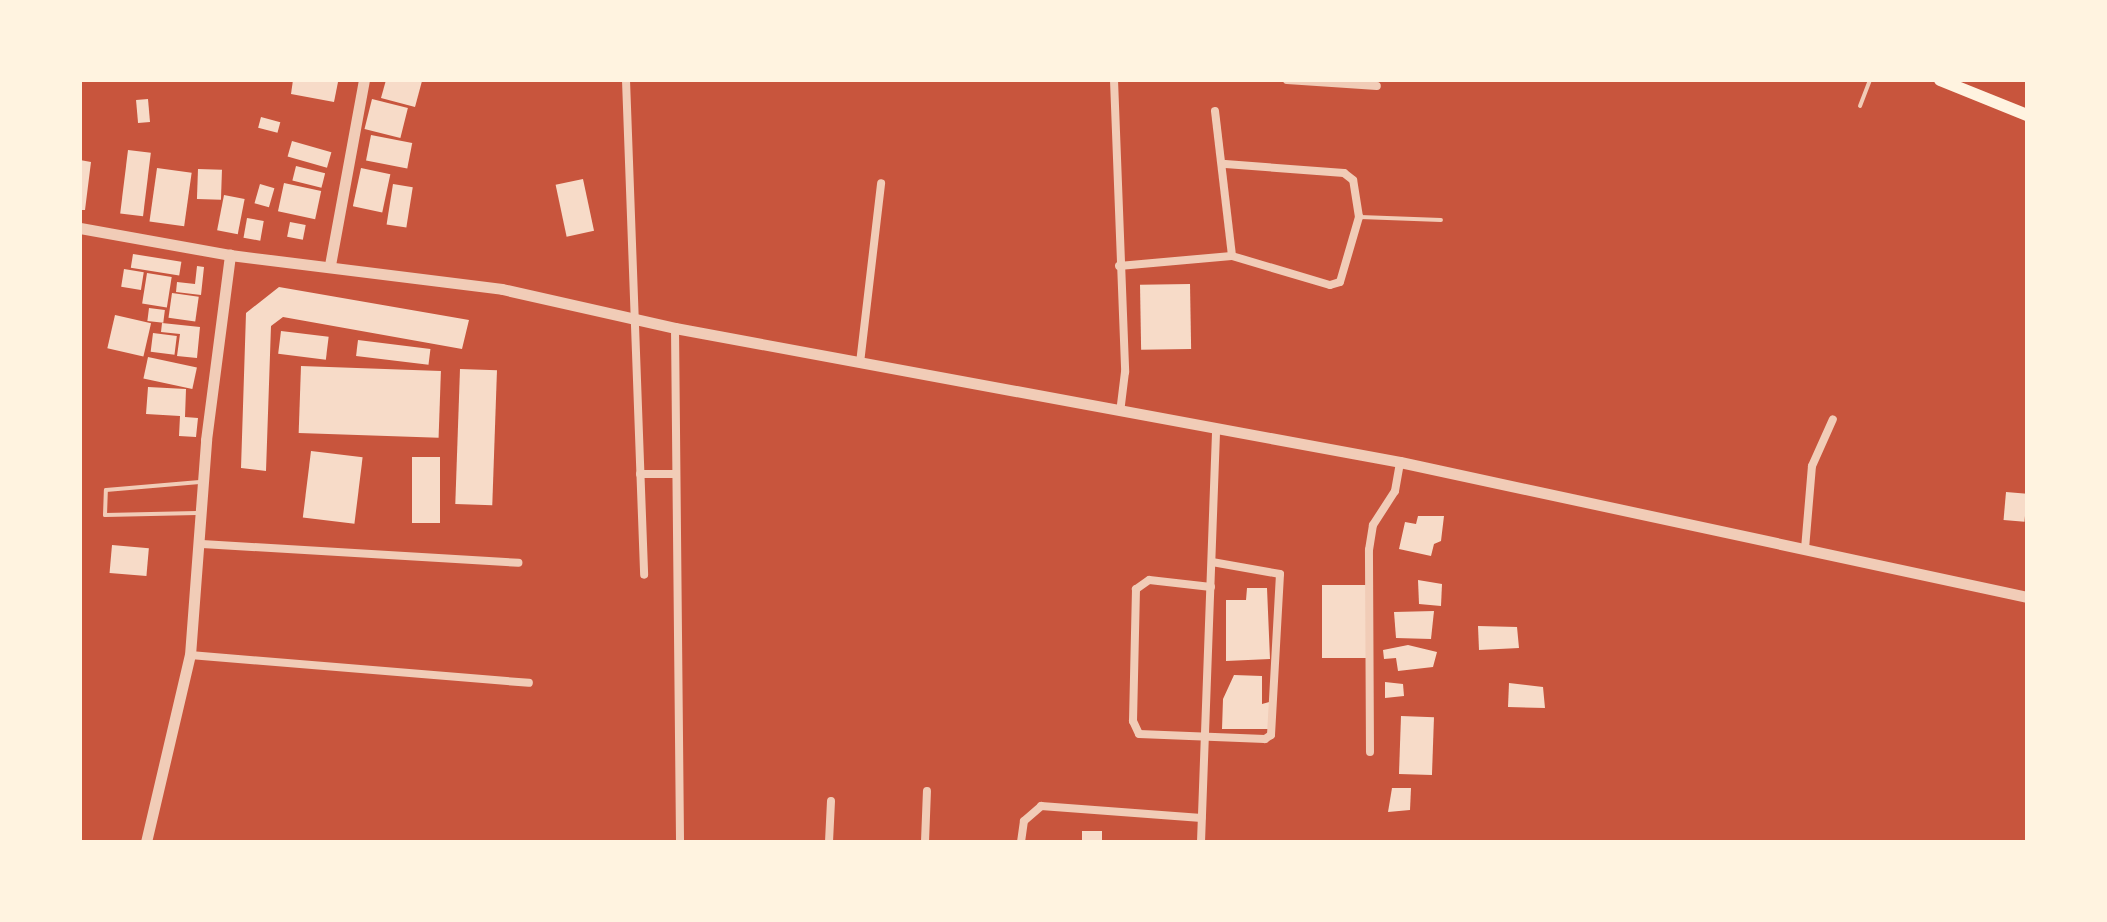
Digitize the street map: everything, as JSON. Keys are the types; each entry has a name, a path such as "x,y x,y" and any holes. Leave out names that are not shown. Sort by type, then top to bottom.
{"main road":[{"path":"1940,80 2027,115"}],"street":[{"path":"330,265 364,80"},
{"path":"626,80 638,321 644,575"},
{"path":"1114,80 1125,372 1120,411"},
{"path":"1287,80 1377,86"},
{"path":"1215,111 1225,164 1232,256"},
{"path":"1119,266 1232,256 1290,269 1330,285 1340,282 1359,217 1357,190 1344,173 1225,164"},
{"path":"860,363 881,183"},
{"path":"80,228 230,255 330,265 502,289 638,321 1216,431 1400,462 2027,597"},
{"path":"146,842 190,655 202,544 206,440 230,255"},
{"path":"675,328 673,474 680,842"},
{"path":"1805,549 1812,466 1831,433 1833,419"},
{"path":"1201,842 1216,431"},
{"path":"1370,752 1369,550 1373,525 1395,491 1400,462"},
{"path":"640,474 673,474"},
{"path":"202,544 518,563"},
{"path":"1211,587 1149,580 1136,589 1135,730 1139,734 1265,739 1271,735 1283,582 1271,569 1212,562"},
{"path":"190,655 529,683"},
{"path":"925,842 927,791"},
{"path":"829,842 831,801"},
{"path":"1021,842 1024,821 1041,806 1202,818"}],"lane":[{"path":"1860,106 1870,80"},
{"path":"1359,217 1441,220"},
{"path":"203,512 105,515 106,490 205,481"}],"building":[{"path":"293,80 338,82 334,102 291,94"},
{"path":"386,80 422,81 415,107 381,98"},
{"path":"148,99 150,122 138,123 136,100"},
{"path":"372,99 408,108 400,138 365,129"},
{"path":"261,117 280,122 277,133 258,128"},
{"path":"371,135 412,143 407,169 366,161"},
{"path":"292,141 331,152 327,168 288,156"},
{"path":"128,150 151,153 143,216 120,214"},
{"path":"80,160 91,162 85,210 80,210"},
{"path":"296,166 325,173 321,188 292,181"},
{"path":"157,168 192,173 184,226 149,221"},
{"path":"361,168 390,174 382,212 353,206"},
{"path":"198,169 222,170 221,200 197,199"},
{"path":"583,179 594,231 567,237 556,185"},
{"path":"284,183 321,191 315,219 278,211"},
{"path":"260,184 274,188 269,207 254,203"},
{"path":"393,184 413,187 406,228 387,224"},
{"path":"224,195 245,199 238,234 217,230"},
{"path":"247,218 264,221 260,241 244,238"},
{"path":"290,222 306,225 303,240 287,237"},
{"path":"133,254 181,262 179,275 131,268"},
{"path":"197,266 204,267 201,295 176,292 177,282 195,284"},
{"path":"124,269 144,272 141,290 121,287"},
{"path":"147,273 172,277 167,308 142,304"},
{"path":"1190,284 1191,349 1141,350 1140,285"},
{"path":"279,287 469,320 462,349 283,317 271,326 266,471 241,468 246,313"},
{"path":"172,293 199,297 195,322 169,318"},
{"path":"149,308 165,310 163,323 147,321"},
{"path":"115,315 151,323 143,356 107,348"},
{"path":"162,323 200,327 197,358 177,356 180,334 161,332"},
{"path":"281,331 329,337 326,360 278,354"},
{"path":"153,333 177,336 175,355 151,352"},
{"path":"358,340 430,349 429,365 356,356"},
{"path":"148,357 197,367 192,389 143,379"},
{"path":"301,366 441,371 439,438 299,433"},
{"path":"460,369 497,370 492,505 455,504"},
{"path":"148,387 186,389 185,417 198,418 196,437 179,436 180,416 146,414"},
{"path":"311,451 363,457 354,524 303,518"},
{"path":"412,457 440,457 440,523 412,523"},
{"path":"2006,492 2027,494 2024,522 2004,520"},
{"path":"1418,516 1444,516 1441,541 1434,544 1431,556 1399,549 1405,522 1416,524"},
{"path":"112,545 149,548 146,576 110,573"},
{"path":"1418,580 1442,584 1441,606 1419,604"},
{"path":"1322,585 1367,585 1367,658 1322,658"},
{"path":"1247,588 1267,588 1270,659 1226,661 1226,600 1246,600"},
{"path":"1434,611 1431,639 1396,638 1394,612"},
{"path":"1478,626 1517,627 1519,648 1479,650"},
{"path":"1408,645 1437,652 1433,667 1398,671 1396,658 1384,659 1383,650"},
{"path":"1234,675 1262,676 1262,704 1273,701 1268,729 1222,729 1223,699"},
{"path":"1385,682 1403,684 1404,696 1385,698"},
{"path":"1509,683 1543,687 1545,708 1508,707"},
{"path":"1401,716 1434,717 1432,775 1399,774"},
{"path":"1392,788 1411,788 1410,810 1388,812"},
{"path":"1082,831 1102,831 1102,842 1082,842"}]}
